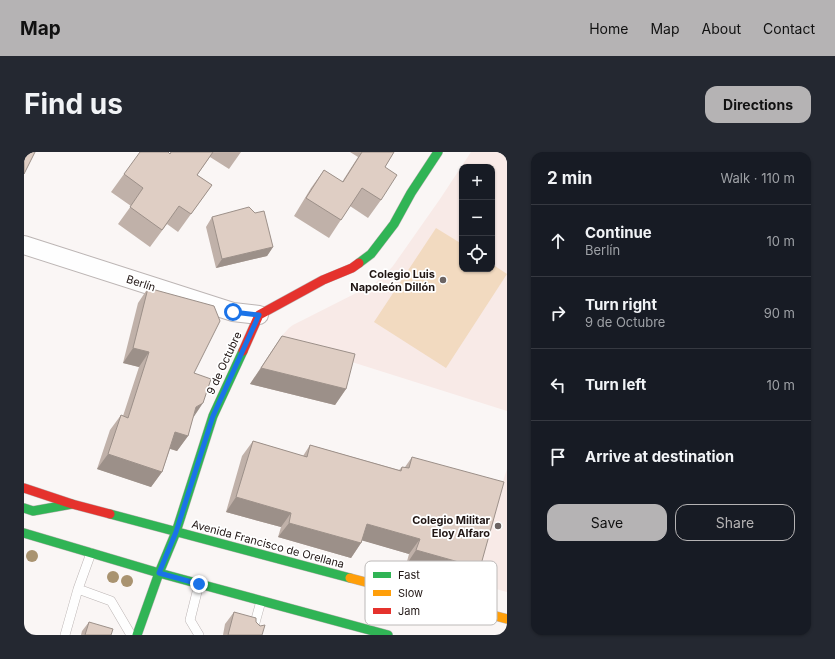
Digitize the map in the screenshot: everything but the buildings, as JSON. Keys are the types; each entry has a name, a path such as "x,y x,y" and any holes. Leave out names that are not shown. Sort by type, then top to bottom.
{"main road":[{"path":"259,315 324,280 352,268 371,254 394,224 438,152"},
{"name":"9 de Octubre","path":"138,631 176,532 213,416 259,315"},
{"name":"Avenida Francisco de Orellana","path":"24,488 72,504 365,582"},
{"path":"24,508 33,511 72,504"},
{"path":"24,533 159,573 388,635"},
{"name":"Avenida Francisco de Orellana","path":"497,616 507,619"}],"street":[{"name":"Berlín","path":"24,245 233,312 259,315"}],"lane":[{"path":"65,635 78,589 91,553"},
{"path":"199,584 190,620 199,635"},
{"path":"78,589 111,601 131,635"},
{"path":"252,632 261,601"},
{"path":"138,631 148,633"}],"shaded area":[{"name":"Colegio Luis Napoleón Dillón","path":"471,152 507,152 507,411 279,339 293,325 374,284 393,266 459,170 459,272 495,272 495,164 463,164"},
{"path":"436,228 459,242 459,272 495,272 495,266 507,274 446,368 374,322"},
{"name":"Colegio Militar Eloy Alfaro","path":"507,469 507,592 497,589 497,561 477,561"}],"traffic: fast":[{"path":"359,263 371,254 394,224 411,193 438,152"},
{"path":"137,635 159,573 176,532 213,416 243,351"},
{"path":"24,508 33,511 72,504"},
{"path":"110,514 350,578"},
{"path":"24,533 159,573 388,635"}],"traffic: slow":[{"path":"350,578 365,582"},
{"path":"497,616 507,619"}],"traffic: jam":[{"path":"243,351 259,315 323,280 352,268 359,263"},
{"path":"24,488 72,504 110,514"}],"place":[{"name":"Colegio Luis Napoleón Dillón","path":"443,280"},
{"name":"Colegio Militar Eloy Alfaro","path":"498,526"}],"route":[{"path":"199,584 159,573 176,532 213,416 259,315 233,312"}]}
